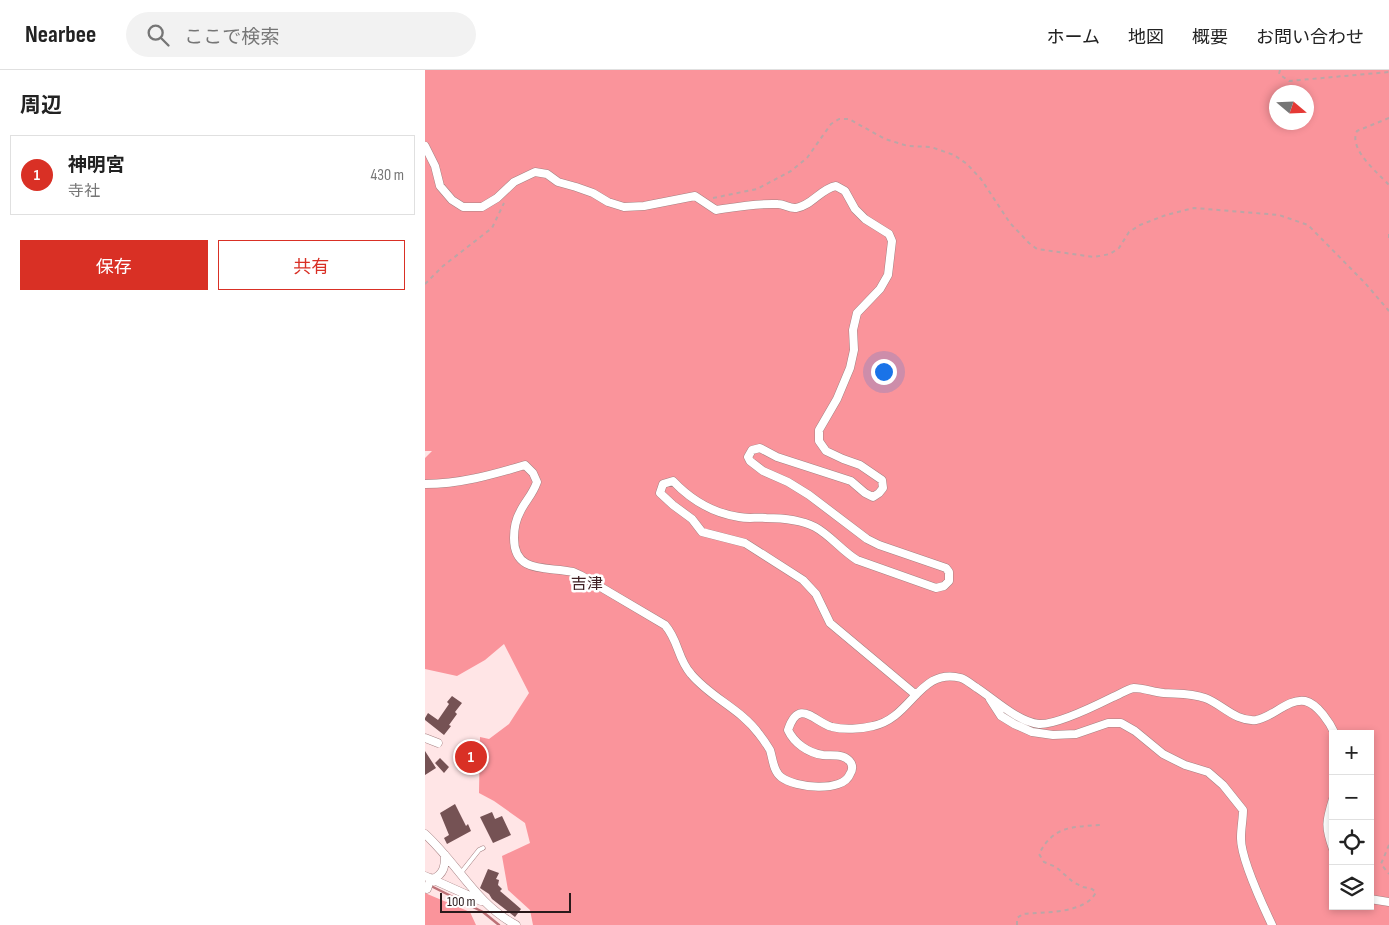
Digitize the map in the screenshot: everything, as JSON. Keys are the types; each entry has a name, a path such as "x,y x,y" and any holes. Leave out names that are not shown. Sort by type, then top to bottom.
{"street":[{"path":"425,146 435,166 440,186 452,200 463,207 481,207 497,198 514,182 535,172 547,174 558,182 584,190 624,208 695,196 707,202 716,210 755,204 780,204 794,209 808,205 826,188 836,186 845,191 855,209 865,220 889,234 892,241 888,275 880,289 857,313 853,330 854,350 850,368 837,399 819,430 819,441 826,451 874,473 882,480 883,488 873,497 851,481 777,457 760,448 751,450 748,457 750,461 763,471 788,482 809,495 879,545 946,568 949,572 949,581 944,586 936,588 857,560 815,527 789,520 740,518 723,513 704,506 687,496 673,482 663,484 660,492 673,506 692,519 702,532 745,543 803,580 816,594 829,623 917,695"},
{"path":"425,484 446,484 493,475 525,466 533,473 537,482 514,527 514,547 520,559 530,566 574,572 665,625 673,634 683,664 691,675 747,720 769,749 779,776 790,783 837,785 845,782 852,770 851,764 847,759 840,756 815,753 792,739 788,730 792,718 797,714 808,714 833,727 861,728 876,726 889,721 934,679 943,676 963,678 1015,715 1039,724 1057,721 1087,710 1133,688 1190,694 1206,698 1234,715 1256,720 1273,714 1291,703 1304,701 1315,707 1333,730"},
{"path":"987,695 1001,716 1032,732 1076,734 1108,723 1121,723 1135,731 1163,754 1185,765 1208,772 1223,785 1243,810 1241,838 1251,873 1271,925"},
{"path":"425,738 438,742"},
{"path":"1329,811 1326,820 1329,836"},
{"path":"425,834 445,855 475,894 497,914 516,925"},
{"path":"430,878 440,876 445,855"},
{"path":"427,889 430,878"},
{"path":"430,878 485,903"},
{"path":"1374,900 1389,902"}],"lane":[{"path":"460,874 479,850 483,848"}],"path":[{"path":"1280,70 1279,74 1289,81 1389,72"},
{"path":"1389,118 1357,131 1355,141 1367,161 1389,185"},
{"path":"707,202 714,197 757,189 791,172 807,158 831,124 839,119 849,119 885,139 908,146 931,147 954,154 981,179 1010,223 1037,249 1093,257 1110,254 1119,248 1129,232 1140,225 1166,215 1194,208 1279,215 1308,225 1365,283 1389,311"},
{"path":"425,284 443,266 492,228 508,189"},
{"path":"1389,234 1389,240"},
{"path":"1017,925 1017,918 1023,914 1069,910 1083,905 1093,897 1095,892 1092,889 1073,882 1056,866 1043,862 1039,854 1045,842 1056,833 1070,828 1100,825"},
{"path":"1389,845 1381,864 1389,874"}],"shaded area":[{"path":"425,70 1389,70 1389,925 533,925 530,910 508,890 502,856 530,843 525,823 479,793 480,737 489,739 509,724 529,693 504,644 485,660 457,676 425,669 425,458 432,451 425,451"},
{"path":"425,893 470,912 476,925 425,925"}],"building":[{"path":"452,696 462,703 455,712 457,714 449,725 451,726 444,735 425,718 428,713 438,720"},
{"path":"425,751 436,768 425,775"},
{"path":"440,758 449,767 444,773 435,763"},
{"path":"455,804 466,826 468,824 471,831 447,844 444,838 449,835 440,813"},
{"path":"492,812 495,819 502,816 511,835 493,843 480,817"},
{"path":"488,869 499,873 496,879 499,880 498,885 502,889 500,891 521,909 515,917 480,888"}],"waterway":[{"path":"429,885 483,912 499,925"}],"place":[{"name":"神明宮","path":"471,757"}],"district":[{"name":"吉津","path":"587,583"}]}
